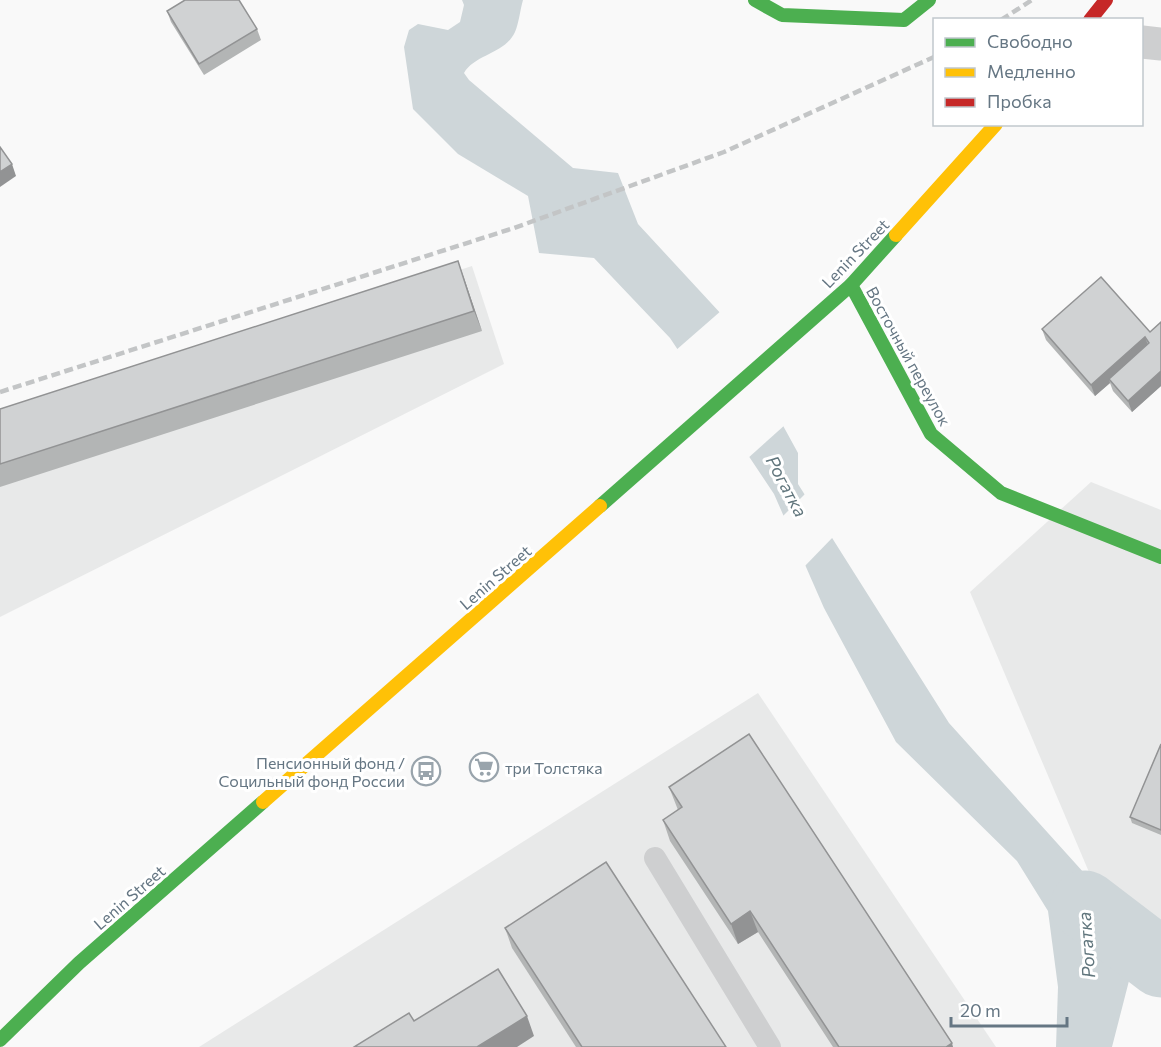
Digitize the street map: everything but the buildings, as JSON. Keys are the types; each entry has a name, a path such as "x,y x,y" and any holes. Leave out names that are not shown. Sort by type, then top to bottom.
{"main road":[{"path":"754,0 781,7 904,20 929,0"},
{"path":"1092,18 1106,0"},
{"name":"Lenin Street","path":"0,1040 79,963 851,285 994,126"},
{"name":"Восточный переулок","path":"851,285 931,434 1001,494 1161,557"}],"street":[{"path":"1143,42 1161,44"}],"lane":[{"path":"655,858 770,1047"}],"shaded area":[{"path":"472,266 504,364 0,617 0,421"},
{"path":"1091,482 1161,510 1161,942 1100,898 970,592"},
{"path":"758,693 996,1047 199,1047"}],"water":[{"name":"Рогатка","path":"462,0 523,0 515,32 510,39 497,50 475,62 464,73 469,80 573,168 618,173 638,224 723,316 798,453 798,484 949,723 1121,914 1131,973 1112,1047 1056,1047 1058,987 1048,911 1017,861 896,742 824,608 774,494 670,338 594,258 539,253 528,196 458,154 413,109 404,47 409,30 418,24 448,30 460,22 464,5"}],"pier":[{"path":"722,310 786,424 747,459 675,351"},
{"path":"807,492 834,536 803,568 781,518"}],"waterway":[{"name":"Рогатка","path":"1085,905 1161,963"}],"railway":[{"path":"1004,18 1032,0"},
{"path":"0,392 514,228 724,152 933,57"}],"traffic: fast":[{"path":"755,0 782,15 904,20 929,0"},
{"path":"600,506 851,285 896,235"},
{"path":"851,285 931,434 1001,493 1161,557"},
{"path":"0,1040 79,963 263,802"}],"traffic: slow":[{"path":"896,235 994,126"},
{"path":"263,802 600,506"}],"traffic: jam":[{"path":"1092,18 1106,0"}],"place":[{"name":"три Толстяка","path":"484,767"},
{"name":"Пенсионный фонд / Социльный фонд России","path":"426,771"}]}
